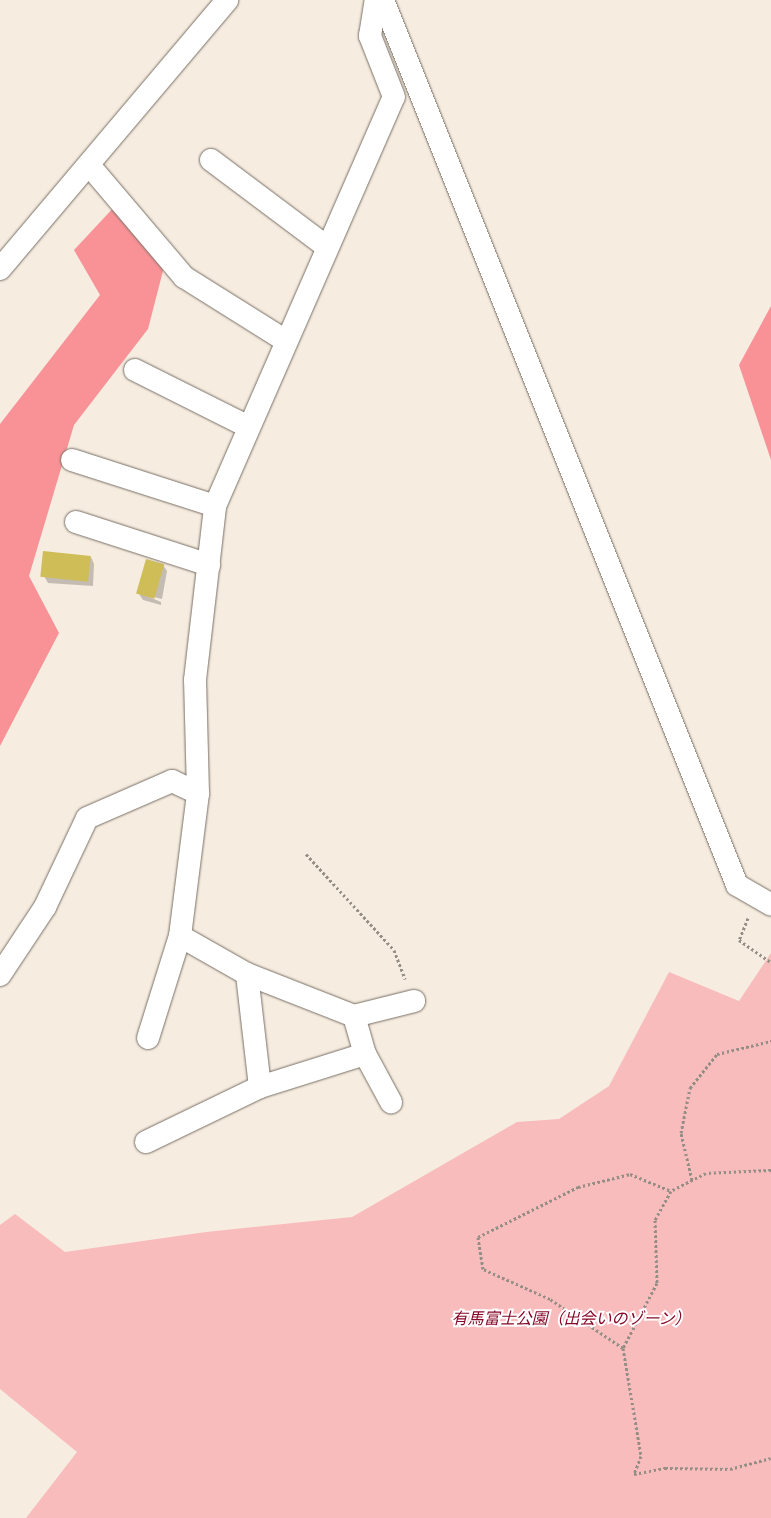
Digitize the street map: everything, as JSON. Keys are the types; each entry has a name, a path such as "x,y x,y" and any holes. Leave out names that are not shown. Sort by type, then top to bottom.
{"street":[{"path":"0,269 90,165 227,0"},
{"path":"148,1038 180,936 198,792 195,680 215,506 394,97 370,36 376,0"},
{"path":"383,0 737,885 763,900"},
{"path":"211,160 327,247"},
{"path":"90,165 184,277 286,342"},
{"path":"135,370 249,427"},
{"path":"72,460 215,506"},
{"path":"76,522 209,566"},
{"path":"0,975 45,907 87,818 172,781 198,792"},
{"path":"180,936 247,974 354,1016 414,1001"},
{"path":"247,974 260,1087"},
{"path":"354,1016 365,1054 390,1102"},
{"path":"146,1142 260,1087 365,1054"}],"path":[{"path":"306,854 394,950 414,1001"},
{"path":"763,900 739,940 771,962"},
{"path":"692,1180 681,1133 690,1088 717,1054 771,1040"},
{"path":"771,1170 706,1173 671,1191 655,1220 657,1283 623,1348 641,1456 634,1474 665,1468 730,1469 771,1458"},
{"path":"623,1348 550,1299 483,1269 478,1237 578,1187 630,1174 671,1191"}],"green space":[{"name":"有馬富士公園（出会いのゾーン）","path":"771,953 771,1518 26,1518 77,1452 0,1389 0,1225 15,1214 65,1252 206,1232 352,1217 517,1122 559,1119 609,1086 669,972 739,1001"}],"shaded area":[{"path":"116,205 165,263 148,329 74,425 29,576 59,633 0,746 0,424 100,295 74,250"},
{"path":"771,306 771,460 739,365"}],"building":[{"path":"43,551 91,556 88,582 40,577"},
{"path":"146,559 164,564 154,599 136,594"}]}
